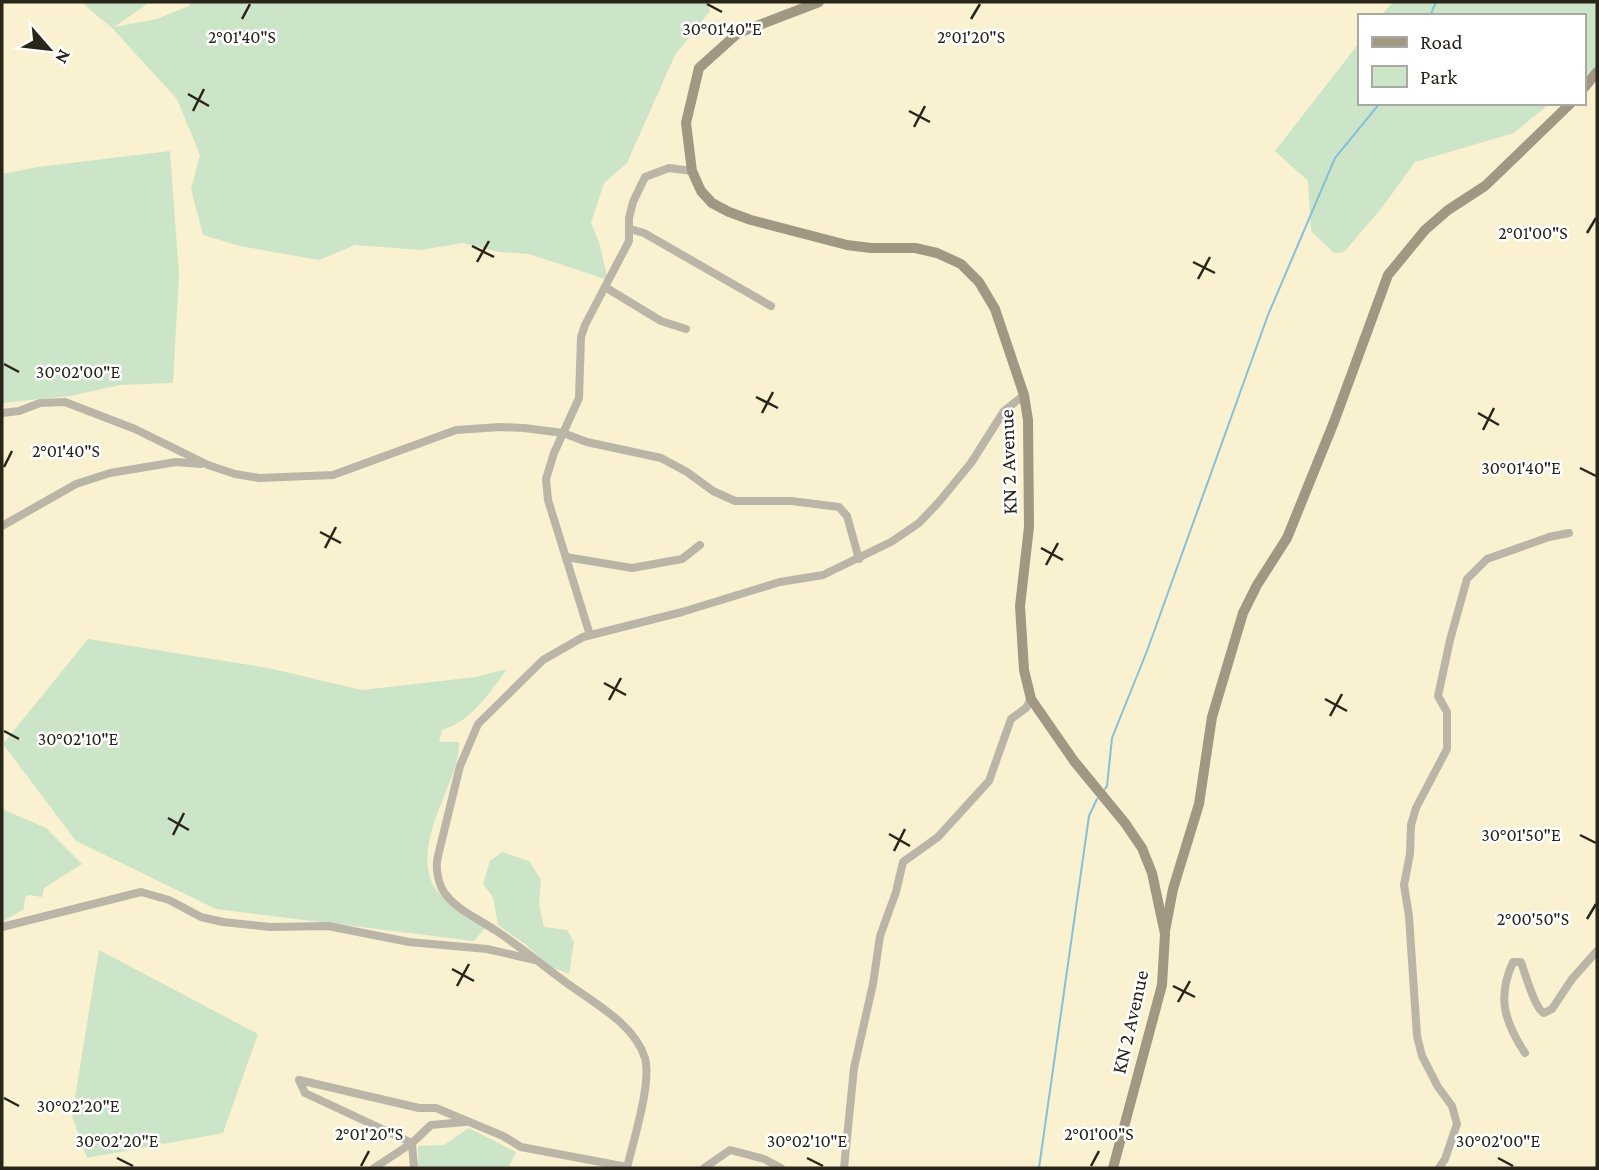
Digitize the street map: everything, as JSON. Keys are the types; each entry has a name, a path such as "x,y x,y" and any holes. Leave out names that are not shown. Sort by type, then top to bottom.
{"main road":[{"name":"KN 2 Avenue","path":"818,2 738,33 699,68 686,123 692,171 701,191 712,203 740,216 847,245 915,248 937,253 961,264 979,282 995,309 1024,395 1029,444 1029,527 1020,606 1024,670 1031,699 1074,761 1142,848 1152,873 1165,934 1161,985 1113,1168"},
{"path":"1585,87 1597,72"},
{"path":"1165,934 1173,889 1199,804 1212,717 1243,613 1287,538 1309,478 1334,422 1388,275 1425,230 1447,210 1485,186 1570,105"}],"street":[{"path":"590,635 545,486 554,453 579,398 581,337 629,242 629,218 633,202 645,177 668,168 692,171"},
{"path":"630,229 644,233 771,306"},
{"path":"605,287 662,321 686,329"},
{"path":"412,1143 305,1093 299,1080 419,1108 436,1108 503,1136 521,1147 627,1168 647,1073 645,1057 639,1044 626,1029 538,961 447,897 436,863 460,766 478,724 543,660 590,635 682,612 780,582 822,575 891,542 919,523 971,463 1003,411 1024,395"},
{"path":"2,413 40,403 65,402 135,429 208,465 235,474 260,478 333,475 456,430 500,427 563,433 587,442 661,458 687,472 713,491 735,501 791,501 839,507 847,516 859,559"},
{"path":"2,526 76,484 110,473 176,462 208,465"},
{"path":"1439,1168 1445,1159 1457,1124 1452,1106 1438,1087 1422,1056 1417,1036 1409,916 1404,885 1416,808 1447,749 1447,712 1438,695 1467,579 1487,559 1549,537 1569,533"},
{"path":"566,557 632,568 682,559 700,545"},
{"path":"844,1168 854,1068 873,984 880,936 896,892 900,867 902,862 938,837 989,781 1011,719 1026,708 1031,699"},
{"path":"2,927 141,892 169,900 201,917 223,922 270,928 328,926 409,942 487,949 538,961"},
{"path":"1525,1053 1513,1036 1504,996 1503,986 1513,962 1521,962 1537,1007 1544,1013 1552,1009 1572,979 1597,951"},
{"path":"374,1168 412,1143 431,1125 468,1122"},
{"path":"412,1143 414,1168"},
{"path":"704,1168 730,1150 764,1159 781,1168"}],"green space":[{"path":"81,2 150,2 114,27 157,19 189,6 191,2 708,2 710,11 675,55 627,163 604,183 591,223 599,242 608,280 529,254 499,252 463,243 420,250 355,245 319,260 240,246 203,235 191,189 200,155 177,99 112,28"},
{"path":"1393,2 1597,2 1597,68 1585,77 1585,14 1383,14"},
{"path":"1358,44 1358,105 1548,105 1514,133 1415,162 1381,209 1344,252 1334,253 1311,231 1308,181 1275,151"},
{"path":"170,151 179,275 173,383 120,385 70,396 2,403 2,174"},
{"path":"88,639 268,668 362,690 476,677 507,669 471,713 453,726 442,730 439,742 459,742 459,749 428,849 427,861 435,889 485,928 474,941 216,909 76,841 3,744"},
{"path":"2,809 46,828 82,864 44,888 42,897 25,897 24,909 2,922"},
{"path":"502,852 529,861 541,880 539,904 544,927 567,930 574,942 569,974 551,967 498,925 493,897 483,884 490,861"},
{"path":"99,950 258,1034 223,1133 87,1158 72,1116"},
{"path":"469,1128 516,1152 508,1168 418,1168 418,1146 444,1145"}],"waterway":[{"path":"1431,14 1436,2"},
{"path":"1105,789 1112,738 1147,651 1268,315 1335,158 1378,105"},
{"path":"1039,1168 1089,816 1097,799"}]}
